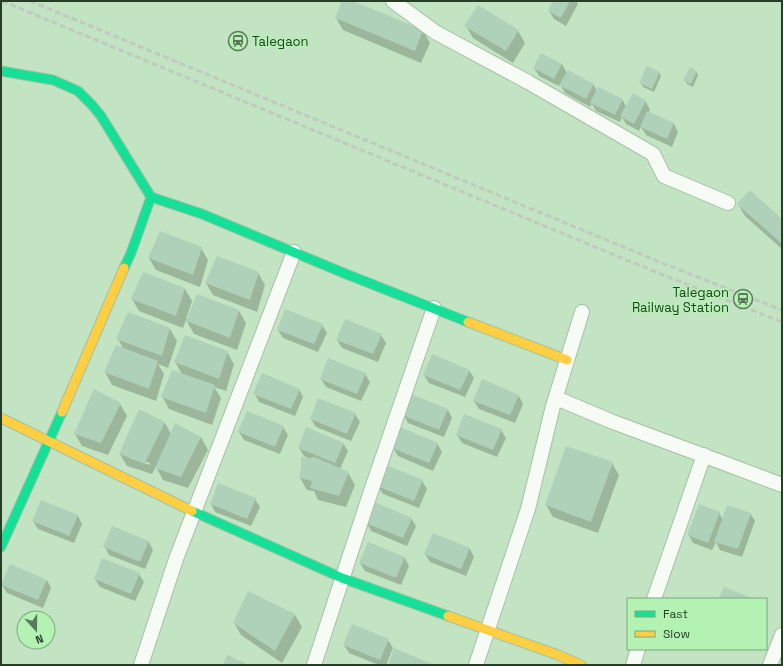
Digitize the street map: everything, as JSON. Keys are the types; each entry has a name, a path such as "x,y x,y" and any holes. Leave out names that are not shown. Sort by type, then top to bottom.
{"street":[{"path":"393,1 435,32 528,82 653,154 664,176 728,203"},
{"path":"1,70 53,80 78,91 101,116 151,197 202,214 346,274 568,360"},
{"path":"1,547 49,442 131,253 151,197"},
{"path":"140,665 176,559 294,252"},
{"path":"314,665 370,494 434,308"},
{"path":"476,665 528,509 556,398 582,312"},
{"path":"556,398 613,422 704,455 782,486"},
{"path":"1,418 194,512 342,578 558,655 581,665"},
{"path":"654,598 704,455"},
{"path":"770,665 782,635"},
{"path":"633,665 638,650"}],"building":[{"path":"342,1 353,1 423,30 415,51 335,18"},
{"path":"553,1 570,1 561,18 548,11"},
{"path":"478,5 519,30 506,51 464,26"},
{"path":"541,53 562,64 554,79 533,68"},
{"path":"647,66 660,72 652,89 639,83"},
{"path":"690,67 697,71 691,84 683,80"},
{"path":"568,70 594,84 586,99 559,85"},
{"path":"598,87 623,99 615,115 590,103"},
{"path":"633,93 646,101 634,124 620,116"},
{"path":"647,111 674,123 667,139 640,127"},
{"path":"750,190 782,219 782,244 737,204"},
{"path":"160,231 202,247 193,275 148,258"},
{"path":"217,256 259,272 250,300 205,283"},
{"path":"143,272 185,288 176,316 131,299"},
{"path":"197,294 239,310 230,338 186,321"},
{"path":"285,309 323,324 314,344 277,330"},
{"path":"128,312 170,328 162,356 116,339"},
{"path":"345,319 382,334 373,354 336,340"},
{"path":"185,335 228,351 219,379 174,362"},
{"path":"116,345 158,361 149,389 104,372"},
{"path":"432,354 470,370 460,390 423,375"},
{"path":"328,358 366,373 357,394 320,379"},
{"path":"172,370 215,385 206,413 161,397"},
{"path":"262,373 300,389 291,409 253,394"},
{"path":"482,379 519,395 510,415 473,401"},
{"path":"94,389 121,403 101,443 74,434"},
{"path":"411,394 448,409 439,430 402,415"},
{"path":"318,398 356,413 347,434 310,419"},
{"path":"139,409 165,422 145,463 119,454"},
{"path":"247,411 284,426 275,447 238,432"},
{"path":"464,414 502,429 493,450 456,435"},
{"path":"175,423 201,437 181,477 155,468"},
{"path":"306,427 344,443 335,463 298,448"},
{"path":"400,427 438,443 429,463 392,448"},
{"path":"566,446 613,462 591,522 545,505"},
{"path":"301,457 315,457 349,472 339,496 310,488 312,481 299,478"},
{"path":"386,465 423,480 414,501 377,486"},
{"path":"218,483 256,498 247,519 210,504"},
{"path":"41,500 78,515 69,536 32,521"},
{"path":"374,502 412,518 403,538 365,523"},
{"path":"699,504 720,512 708,543 687,535"},
{"path":"727,505 751,513 738,549 714,542"},
{"path":"112,526 149,541 140,562 103,547"},
{"path":"433,533 470,548 461,569 424,554"},
{"path":"368,542 405,557 396,578 359,563"},
{"path":"102,558 140,573 131,594 94,579"},
{"path":"10,564 47,580 38,600 1,585"},
{"path":"724,587 752,598 718,598"},
{"path":"248,591 295,614 275,651 233,623"},
{"path":"352,624 389,639 380,660 343,645"},
{"path":"394,648 434,665 388,665"},
{"path":"227,655 249,665 223,665"}],"railway":[{"path":"2,1 658,273 782,322"},
{"path":"30,1 662,263 782,310"}],"traffic: fast":[{"path":"1,71 53,80 78,91 101,116 151,197 131,253 124,268"},
{"path":"151,197 202,214 346,274 468,322"},
{"path":"1,547 62,412"},
{"path":"192,511 342,578 448,616"}],"traffic: slow":[{"path":"62,412 124,268"},
{"path":"468,322 567,360"},
{"path":"1,418 192,511"},
{"path":"448,616 558,655 581,665"}],"place":[{"name":"Talegaon","path":"238,41"},
{"name":"Talegaon Railway Station","path":"743,299"}]}
